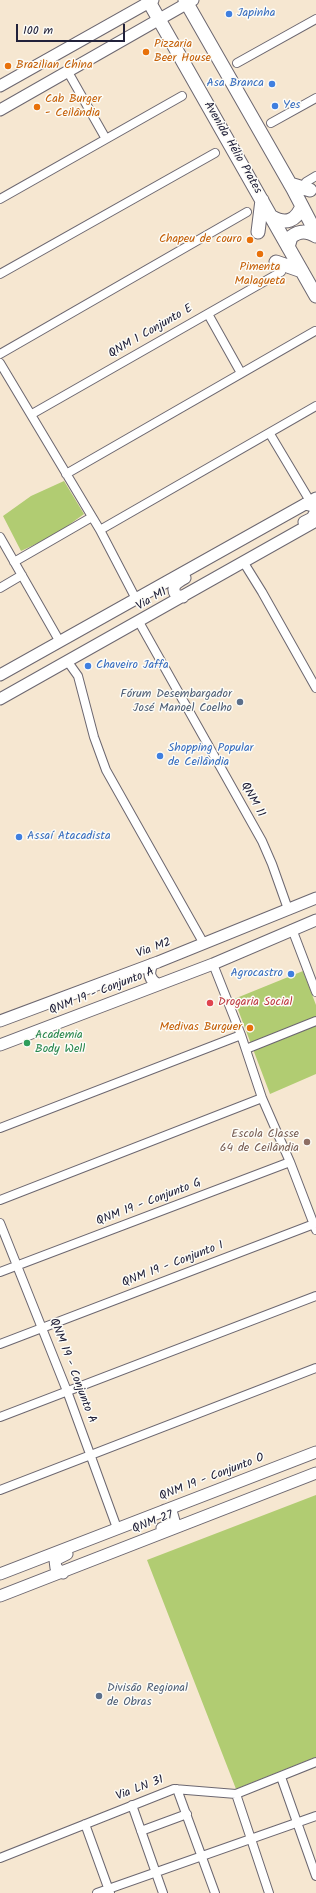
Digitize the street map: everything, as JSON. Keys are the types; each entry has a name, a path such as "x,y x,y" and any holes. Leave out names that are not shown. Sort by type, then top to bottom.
{"main road":[{"name":"Avenida Hélio Prates","path":"150,1 316,296"},
{"path":"0,86 150,1"},
{"path":"0,110 160,20 188,1 290,184 316,235"},
{"path":"290,184 308,186"},
{"path":"258,232 262,200"},
{"path":"272,217 279,221 291,220 299,214 302,206"},
{"path":"288,247 291,237 302,231 316,235"},
{"path":"278,267 302,271"},
{"path":"270,548 286,532 314,516 316,511 310,501"},
{"name":"Via M1","path":"0,676 310,501"},
{"name":"Via M1","path":"2,695 68,662 316,522"},
{"path":"183,597 176,595 173,590 174,585 202,567 216,555"},
{"name":"Via M2","path":"0,1021 204,944 316,898"},
{"path":"213,964 316,920"},
{"path":"152,964 149,974 152,981 157,984"},
{"name":"QNM 19 - Conjunto A","path":"0,1045 157,984 213,964"},
{"path":"131,972 138,977 140,984 137,992"},
{"name":"QNM 19 - Conjunto O","path":"115,1529 316,1452"},
{"name":"QNM 27","path":"0,1596 63,1573 316,1473"},
{"path":"114,1552 132,1539 172,1524 174,1517 170,1512 165,1510"},
{"path":"63,1573 56,1566 56,1558 91,1545 115,1529"},
{"path":"0,1574 115,1529"}],"street":[{"path":"237,63 316,19"},
{"path":"68,72 106,139"},
{"path":"0,199 182,96"},
{"path":"271,123 316,98"},
{"path":"0,274 215,153"},
{"path":"308,186 316,176"},
{"path":"0,354 248,212"},
{"name":"QNM 1 Conjunto E","path":"32,414 208,314 278,267"},
{"path":"208,314 241,373"},
{"path":"66,474 315,331"},
{"path":"0,363 32,414 100,530 136,599"},
{"path":"100,530 270,434 316,406"},
{"path":"270,434 310,501"},
{"path":"14,562 92,517"},
{"path":"0,537 60,642"},
{"path":"244,563 316,688"},
{"path":"0,588 22,576"},
{"name":"QNM 11","path":"139,622 262,841 288,909"},
{"path":"68,662 80,682 94,737 106,770 204,944"},
{"path":"292,929 316,992"},
{"path":"213,964 241,1035 262,1098 290,1162 315,1227"},
{"path":"246,1049 316,1021"},
{"path":"0,1128 241,1035"},
{"path":"0,1200 262,1098"},
{"name":"QNM 19 - Conjunto G","path":"0,1272 290,1162"},
{"name":"QNM 19 - Conjunto A","path":"0,1223 67,1391 115,1529"},
{"name":"QNM 19 - Conjunto I","path":"0,1344 315,1227"},
{"path":"0,1417 316,1296"},
{"path":"0,1490 316,1368"},
{"name":"Via LN 31","path":"0,1858 132,1805 177,1789 236,1794 316,1762"},
{"path":"281,1777 316,1876"},
{"path":"177,1789 215,1893"},
{"path":"236,1794 269,1893"},
{"path":"132,1805 163,1893"},
{"path":"141,1831 187,1814"},
{"path":"97,1893 109,1891 156,1872 316,1816"},
{"path":"85,1824 109,1891"}],"green space":[{"path":"64,481 84,514 55,535 21,551 3,516 31,496"},
{"path":"303,971 316,1005 316,1074 270,1094 234,999"},
{"path":"316,1495 316,1757 236,1789 147,1560"}],"place":[{"name":"Japinha","path":"229,14"},
{"name":"Pizzaria Beer House","path":"146,52"},
{"name":"Brazilian China","path":"8,66"},
{"name":"Asa Branca","path":"272,84"},
{"name":"Yes","path":"275,106"},
{"name":"Cab Burger - Ceilândia","path":"37,107"},
{"name":"Chapeu de couro","path":"250,240"},
{"name":"Pimenta Malagueta","path":"260,254"},
{"name":"Chaveiro Jaffa","path":"88,666"},
{"name":"Fórum Desembargador José Manoel Coelho","path":"240,702"},
{"name":"Shopping Popular de Ceilândia","path":"160,756"},
{"name":"Assaí Atacadista","path":"19,837"},
{"name":"Agrocastro","path":"291,974"},
{"name":"Drogaria Social","path":"210,1003"},
{"name":"Medivas Burguer","path":"250,1028"},
{"name":"Academia Body Well","path":"27,1043"},
{"name":"Escola Classe 64 de Ceilândia","path":"307,1142"},
{"name":"Divisão Regional de Obras","path":"99,1696"}]}
